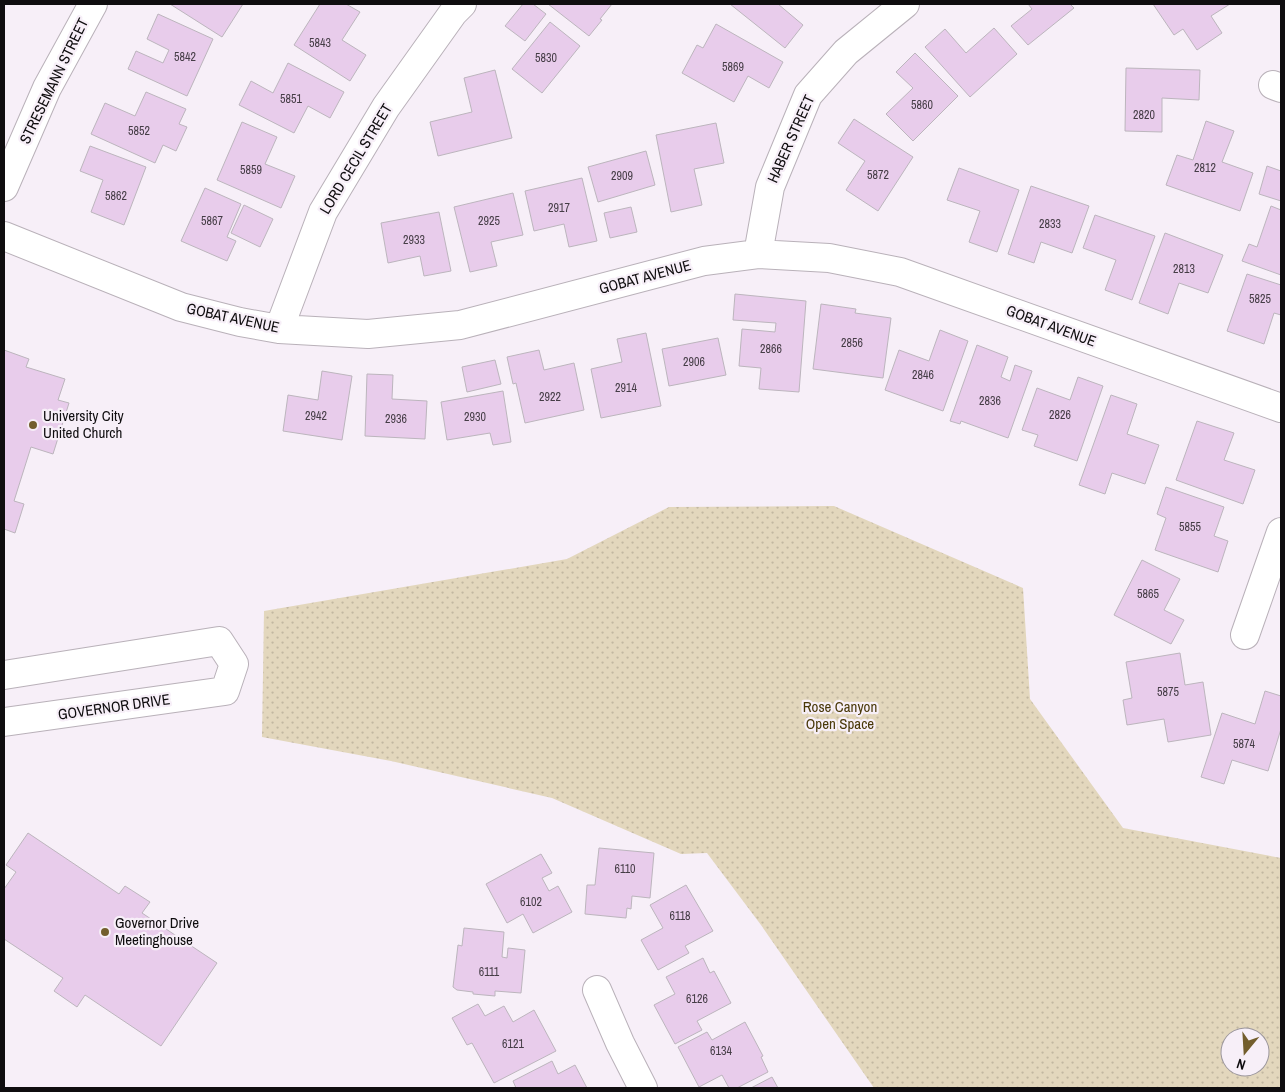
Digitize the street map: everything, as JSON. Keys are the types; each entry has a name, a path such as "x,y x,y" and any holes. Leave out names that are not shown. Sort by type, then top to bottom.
{"street":[{"name":"STRESEMANN STREET","path":"4,187 47,88 93,4"},
{"name":"LORD CECIL STREET","path":"279,329 323,212 386,107 453,13 462,4"},
{"name":"HABER STREET","path":"758,254 770,187 808,95 846,52 905,4"},
{"name":"GOBAT AVENUE","path":"4,236 181,306 240,322 279,329 368,334 460,325 704,261 758,254 829,258 900,272 1281,408"},
{"path":"1245,635 1281,532"},
{"name":"GOVERNOR DRIVE","path":"4,675 219,641 234,664 225,691 4,722"},
{"path":"597,990 620,1044 643,1088"}],"green space":[{"name":"Rose Canyon Open Space","path":"834,506 1023,588 1030,699 1123,828 1281,858 1281,1088 874,1088 761,925 707,853 681,854 552,798 391,761 262,737 264,611 567,559 669,507"}],"building":[{"path":"170,4 243,4 222,37"},
{"path":"320,4 346,4 360,12 342,40 366,55 350,81 294,45"},
{"path":"523,4 533,4 546,14 525,41 505,26"},
{"path":"548,4 612,4 589,36"},
{"path":"730,4 778,4 803,25 785,48"},
{"path":"1028,4 1070,4 1074,8 1028,45 1011,26 1032,9"},
{"path":"1153,4 1230,4 1211,16 1222,33 1197,50 1183,29 1174,35"},
{"path":"158,14 213,39 187,96 128,69 136,51 163,63 169,50 147,39"},
{"path":"550,22 580,46 542,93 512,69"},
{"path":"716,24 783,62 769,88 748,76 734,102 682,73 697,45 703,48"},
{"path":"994,28 1017,54 970,97 925,47 945,29 966,53"},
{"path":"915,53 958,96 913,141 886,114 913,88 896,72"},
{"path":"288,63 344,92 330,118 308,106 294,133 239,105 251,81 273,93"},
{"path":"1126,68 1200,70 1199,100 1162,98 1162,132 1125,131"},
{"path":"495,70 512,138 438,156 430,122 472,112 464,78"},
{"path":"146,92 186,109 179,124 187,127 176,151 163,145 155,163 91,134 105,103 135,116"},
{"path":"854,119 913,157 878,211 846,190 865,161 838,143"},
{"path":"1206,121 1234,131 1222,162 1253,173 1240,211 1166,185 1177,155 1193,160"},
{"path":"242,122 277,137 265,164 295,176 281,208 217,180"},
{"path":"716,123 724,163 694,169 702,205 671,212 656,135"},
{"path":"90,146 146,167 124,225 91,212 103,180 80,171"},
{"path":"646,151 655,185 598,202 588,167"},
{"path":"1267,166 1281,171 1281,201 1259,194"},
{"path":"959,168 1019,190 997,252 969,242 980,211 947,200"},
{"path":"582,178 597,241 569,247 564,224 534,231 525,191"},
{"path":"1031,186 1089,206 1072,253 1041,242 1034,263 1008,254"},
{"path":"205,188 241,204 227,237 236,241 227,261 181,241"},
{"path":"513,193 523,235 491,242 497,266 470,272 454,207"},
{"path":"244,205 273,219 260,247 231,233"},
{"path":"1271,206 1281,210 1281,275 1242,261 1249,244 1257,247"},
{"path":"631,207 637,232 610,238 604,213"},
{"path":"439,212 451,271 424,276 420,256 388,263 381,223"},
{"path":"1095,215 1155,236 1132,300 1105,290 1116,260 1083,248"},
{"path":"1165,233 1223,255 1208,293 1179,283 1168,314 1139,303"},
{"path":"1247,274 1281,285 1281,315 1274,313 1264,344 1227,331"},
{"path":"735,294 806,301 799,392 759,389 761,368 739,366 742,329 775,332 776,323 733,320"},
{"path":"821,304 856,309 855,313 891,318 883,378 813,369"},
{"path":"940,330 968,341 943,411 885,390 899,350 929,361"},
{"path":"646,333 661,406 601,418 591,369 622,362 617,339"},
{"path":"718,338 726,375 669,386 662,349"},
{"path":"977,345 1008,357 1001,377 1010,381 1015,365 1032,371 1008,438 961,421 960,424 950,421"},
{"name":"University City United Church","path":"4,350 29,359 26,367 65,379 58,400 69,403 53,454 31,447 14,501 24,504 15,533 4,529"},
{"path":"539,350 544,370 574,363 584,410 525,423 516,383 513,384 507,357"},
{"path":"495,360 501,384 467,392 462,367"},
{"path":"322,371 352,376 342,440 283,431 288,395 318,400"},
{"path":"367,374 393,375 392,399 427,401 425,439 365,436"},
{"path":"1078,377 1103,386 1077,461 1034,446 1038,435 1022,430 1037,388 1070,400"},
{"path":"503,391 511,442 493,445 490,433 447,440 441,402"},
{"path":"1111,395 1137,404 1127,434 1159,445 1145,484 1112,473 1105,494 1079,485"},
{"path":"1197,421 1234,433 1224,460 1255,470 1243,504 1176,480"},
{"path":"1166,487 1224,507 1214,536 1228,541 1218,572 1155,550 1166,518 1157,514"},
{"path":"1142,560 1180,579 1164,610 1184,620 1171,644 1114,615"},
{"path":"1180,653 1185,685 1203,682 1211,735 1168,742 1164,719 1127,725 1123,700 1132,698 1126,662"},
{"path":"1265,691 1281,696 1281,729 1268,771 1232,760 1224,784 1201,777 1222,713 1255,724"},
{"path":"28,833 119,894 125,886 150,902 142,913 217,963 161,1046 85,995 77,1007 54,991 63,978 4,939 4,889 16,872 6,865"},
{"path":"599,848 654,853 650,898 632,896 631,909 627,908 626,918 585,914 587,885 595,885"},
{"path":"541,854 552,873 542,878 549,891 558,886 572,912 533,933 523,914 507,923 486,884"},
{"path":"686,885 713,931 685,946 689,953 658,970 641,940 663,928 650,905"},
{"path":"464,928 504,932 502,957 507,958 508,948 525,950 521,993 495,991 495,996 473,994 473,992 457,990 453,987 458,945 462,946"},
{"path":"703,958 710,973 714,971 731,1003 697,1021 702,1030 675,1044 654,1005 675,994 666,977"},
{"path":"478,1004 485,1016 504,1006 513,1022 534,1010 556,1051 494,1083 472,1043 467,1045 452,1018"},
{"path":"745,1022 763,1056 761,1057 768,1072 737,1088 729,1088 722,1075 699,1087 678,1047 707,1032 712,1040"},
{"path":"552,1061 558,1074 575,1065 587,1088 516,1088 513,1081"},
{"path":"772,1077 778,1088 751,1088"}],"place":[{"name":"University City United Church","path":"33,425"},
{"name":"Governor Drive Meetinghouse","path":"105,932"}]}
